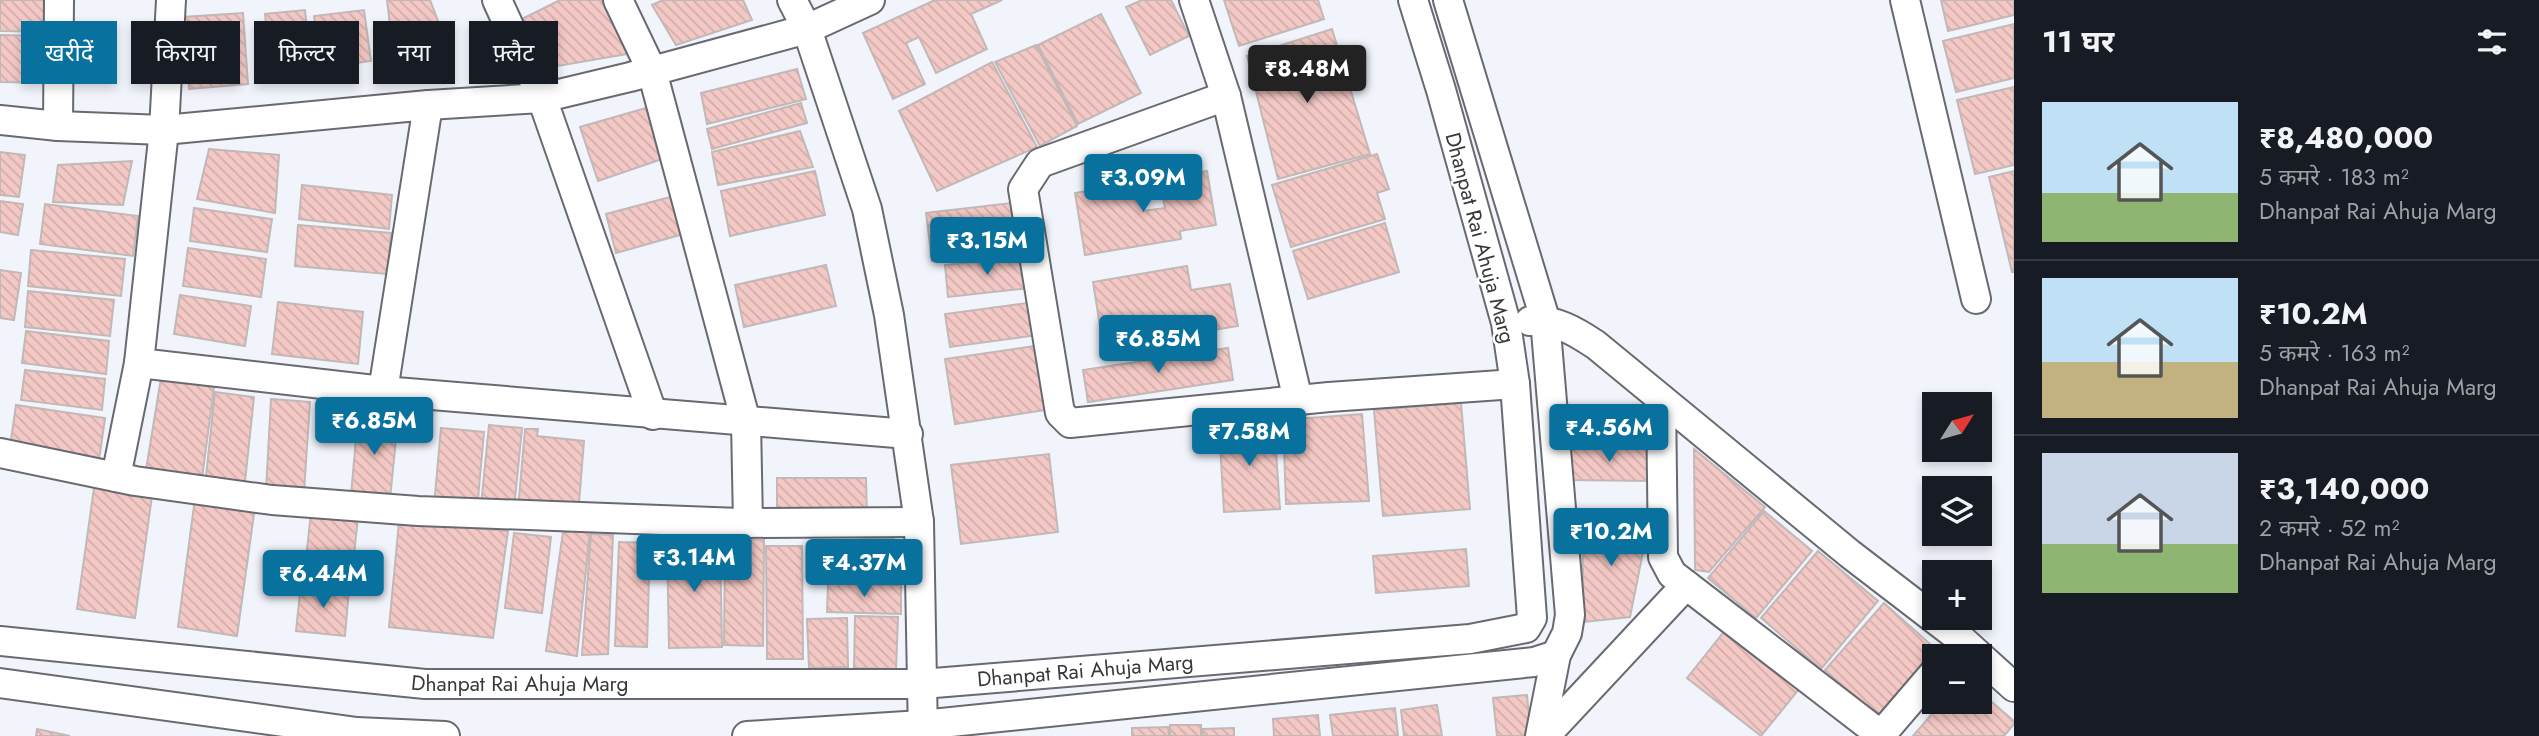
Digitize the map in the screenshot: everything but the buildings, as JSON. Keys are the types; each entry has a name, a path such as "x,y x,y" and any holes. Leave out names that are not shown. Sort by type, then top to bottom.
{"street":[{"path":"58,126 59,0"},
{"path":"116,477 139,363 164,130 171,0"},
{"path":"497,0 541,98 653,415"},
{"path":"618,0 652,71 746,422 748,523"},
{"path":"792,0 807,29 867,209 889,315 919,522 923,730"},
{"path":"0,120 58,126 164,130 428,104 541,98 807,29 870,0"},
{"path":"1194,0 1226,96 1298,400"},
{"name":"Dhanpat Rai Ahuja Marg","path":"0,641 425,684 922,684 1470,639 1526,628 1532,618 1515,384 1506,323 1413,0"},
{"name":"Dhanpat Rai Ahuja Marg","path":"747,736 923,730 1534,662 1556,655 1567,633 1570,598 1545,320 1448,0"},
{"path":"1905,0 1976,299"},
{"path":"1226,96 1040,163 1023,189 1060,413 1070,423 1298,400 1515,384"},
{"path":"383,391 428,104"},
{"path":"1506,323 1545,320 1574,330 1596,345 1850,554 1951,644"},
{"path":"139,363 383,391 908,434"},
{"path":"1661,399 1663,557 1672,574 1881,736 1922,687"},
{"path":"0,453 116,477 272,500 351,506 748,523 919,522"},
{"path":"1542,736 1686,584"},
{"path":"1526,628 1556,655 1542,736"},
{"path":"1992,672 2014,687"},
{"path":"0,683 357,734 445,736"}]}
